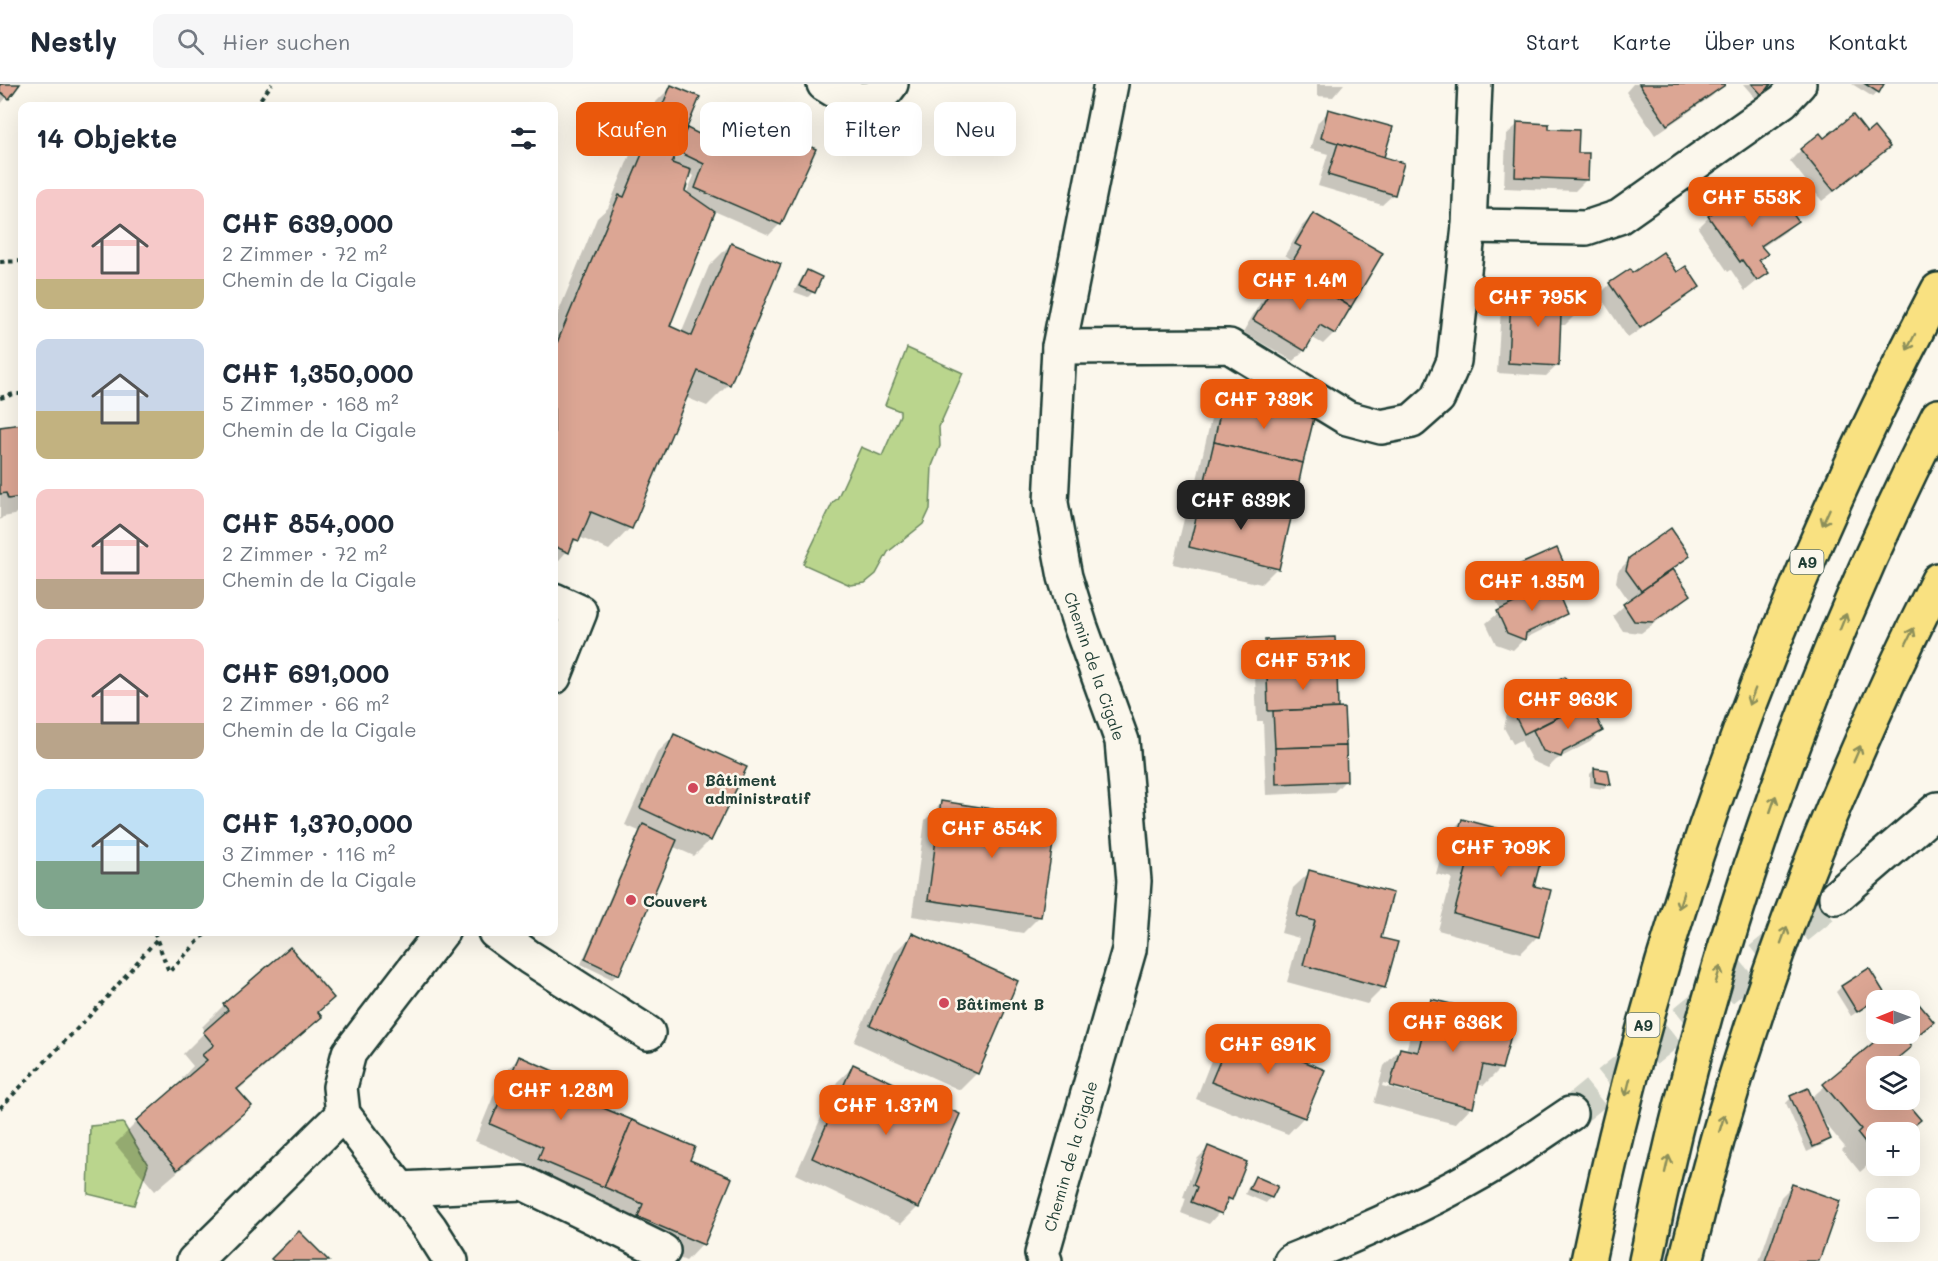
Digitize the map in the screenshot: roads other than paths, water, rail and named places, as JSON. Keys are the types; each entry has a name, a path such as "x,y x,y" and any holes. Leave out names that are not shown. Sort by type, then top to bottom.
{"highway":[{"name":"A9","path":"1588,1261 1643,1025 1670,934 1730,754 1799,579 1838,491 1938,290"},
{"path":"1646,1261 1675,1129 1699,1038 1754,859 1817,686 1851,604 1889,517 1938,416"},
{"path":"1686,1261 1744,1050 1802,886 1876,708 1938,580"}],"street":[{"path":"824,84 841,95 870,99 884,94 891,84"},
{"name":"Chemin de la Cigale","path":"1045,1261 1042,1254 1129,950 1134,881 1122,741 1065,577 1051,503 1059,346 1111,84"},
{"path":"1059,346 1229,346 1347,418 1381,427 1412,421 1438,398 1454,362 1469,226 1475,84"},
{"path":"1469,226 1586,228 1619,217 1783,101 1799,84"},
{"path":"558,602 580,612 558,667"},
{"path":"1836,897 1938,809"},
{"path":"439,936 349,1053 340,1087 343,1114 430,1228 451,1261"},
{"path":"500,936 529,957 648,1033"},
{"path":"194,1261 343,1114"},
{"path":"1292,1261 1426,1201 1497,1162 1570,1114"},
{"path":"401,1189 523,1183 663,1251"}],"tunnel":[{"path":"1570,1114 1836,897"}],"place":[{"name":"Bâtiment administratif","path":"693,788"},
{"name":"Couvert","path":"631,900"},
{"name":"Bâtiment B","path":"944,1003"}]}
